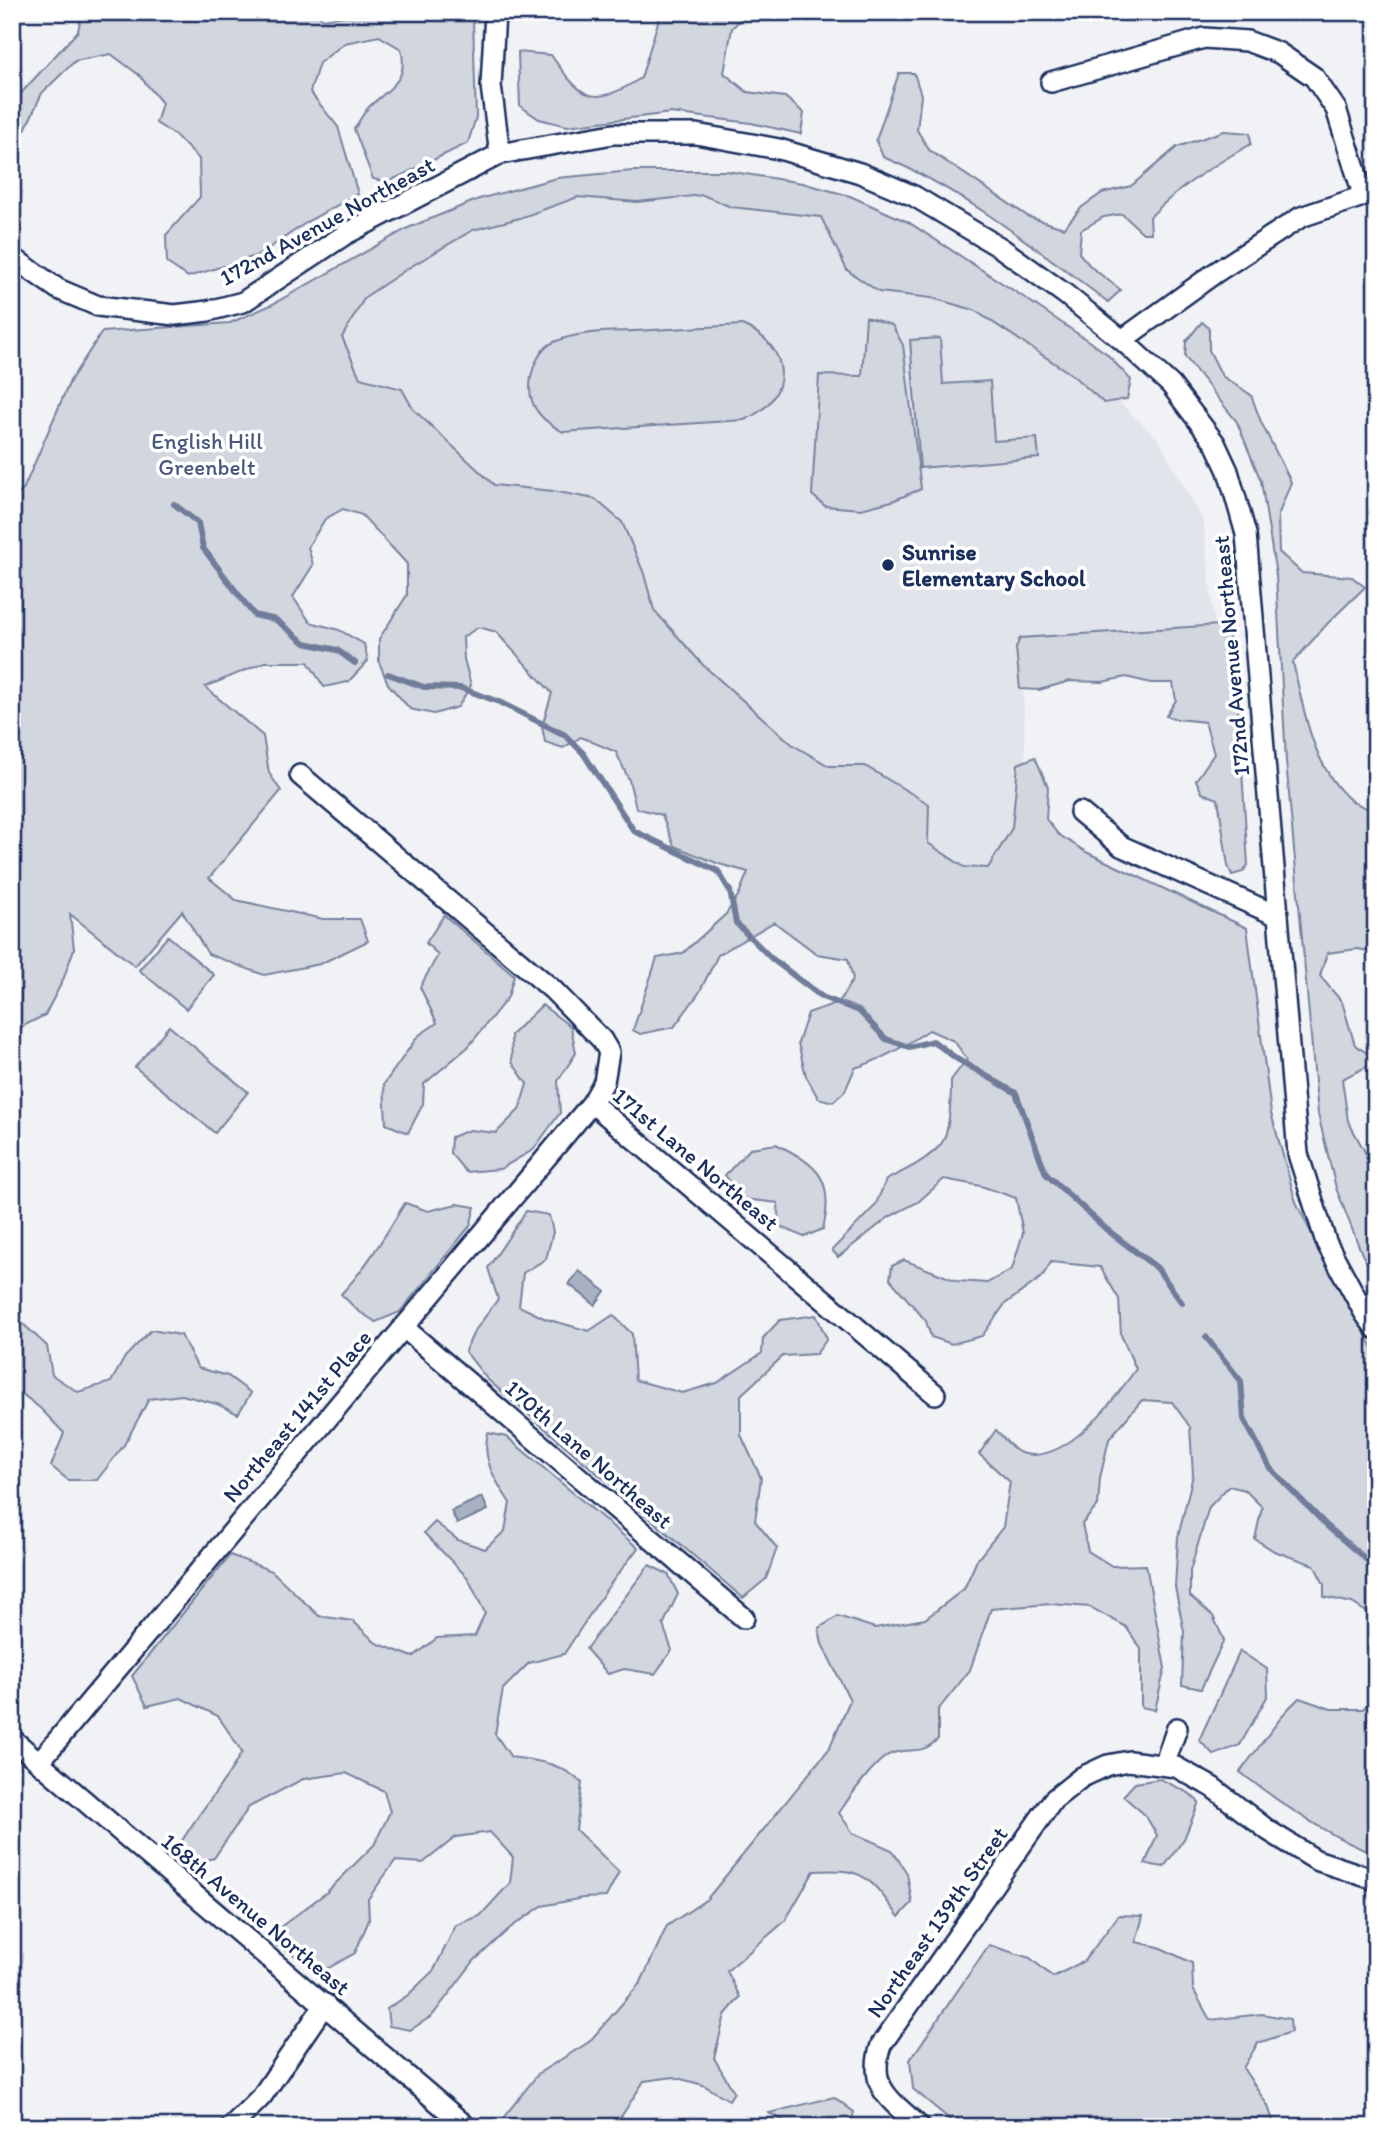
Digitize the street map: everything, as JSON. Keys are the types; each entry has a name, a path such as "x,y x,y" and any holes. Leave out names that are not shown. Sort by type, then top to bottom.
{"street":[{"path":"495,12 491,86 500,154"},
{"path":"1051,82 1204,38 1247,41 1279,53 1314,77 1336,109 1369,193 1301,217 1215,273 1122,340"},
{"name":"172nd Avenue Northeast","path":"12,257 58,289 99,306 175,315 208,311 243,302 346,234 500,154 613,134 696,134 779,149 860,173 914,196 1001,248 1065,294 1122,340 1171,385 1215,443 1228,471 1246,534 1298,1154 1326,1242 1376,1329"},
{"name":"171st Lane Northeast","path":"300,775 545,984 602,1040 609,1052 604,1082 592,1103 935,1394"},
{"path":"1080,812 1121,846 1278,916"},
{"name":"Northeast 141st Place","path":"40,1761 592,1103"},
{"name":"170th Lane Northeast","path":"403,1327 744,1618"},
{"path":"1177,1728 1164,1765 1178,1768 1212,1787 1269,1831 1316,1860 1376,1880"},
{"name":"168th Avenue Northeast","path":"12,1739 467,2127"},
{"name":"Northeast 139th Street","path":"920,2127 886,2096 878,2081 875,2064 881,2045 1053,1800 1082,1777 1108,1765 1130,1762 1164,1765"},
{"path":"231,2127 268,2088 325,2004"}],"shaded area":[{"name":"Sunrise Elementary School","path":"610,173 699,179 801,198 1070,355 1158,439 1203,520 1216,637 1022,652 1032,960 356,391 302,298 500,197"}],"green space":[{"path":"82,12 315,12 323,19 371,12 462,12 473,19 476,117 468,143 388,182 373,179 354,129 368,107 391,88 400,76 403,60 401,49 379,36 345,43 319,63 310,92 338,127 358,194 310,220 259,255 188,277 167,263 166,235 200,197 199,159 175,135 156,123 162,103 139,75 111,54 75,61 42,93 25,130 12,130 12,103 78,31"},
{"path":"661,12 748,12 732,28 724,73 747,92 785,97 804,113 801,134 751,123 671,113 567,126 539,119 520,106 518,52 551,55 580,90 589,95 611,94 641,78"},
{"path":"899,73 914,73 921,95 917,130 929,150 1029,217 1064,228 1082,207 1102,193 1131,186 1177,147 1224,131 1250,133 1251,144 1173,195 1150,217 1151,233 1143,233 1122,214 1104,217 1081,230 1079,253 1091,267 1121,290 1108,302 971,204 942,186 883,157 876,140"},
{"name":"English Hill Greenbelt","path":"632,171 727,171 802,183 850,196 908,222 1025,298 1106,353 1131,380 1127,399 1104,403 1071,374 974,310 932,298 879,292 847,270 821,217 731,207 703,195 637,202 578,197 520,218 473,230 365,297 342,337 360,378 402,389 413,409 494,485 553,491 595,499 622,522 643,571 654,610 703,665 793,745 829,766 865,766 929,804 928,843 964,867 988,868 1012,828 1018,764 1035,757 1048,787 1046,819 1058,834 1086,852 1247,928 1271,1113 1296,1202 1376,1353 1376,1618 1352,1603 1324,1597 1324,1584 1314,1565 1274,1551 1255,1539 1262,1507 1245,1490 1229,1486 1209,1507 1190,1571 1190,1596 1213,1616 1224,1640 1201,1689 1182,1685 1184,1632 1175,1587 1178,1537 1193,1475 1190,1427 1172,1402 1142,1400 1109,1439 1100,1478 1098,1505 1082,1524 1088,1551 1112,1566 1146,1565 1165,1668 1155,1710 1141,1707 1141,1649 1126,1627 1090,1607 1051,1604 991,1609 970,1670 938,1710 938,1739 926,1748 900,1751 886,1756 863,1779 839,1813 853,1833 892,1850 907,1873 912,1903 899,1917 865,1878 845,1871 814,1871 785,1921 727,1971 740,1997 725,2015 714,2058 734,2092 729,2100 703,2085 674,2077 644,2081 617,2127 496,2127 539,2073 589,2042 641,1982 667,1926 707,1899 829,1749 850,1700 822,1644 819,1628 838,1616 875,1628 925,1619 964,1589 977,1560 1003,1527 1010,1482 979,1454 996,1430 1021,1453 1038,1455 1054,1450 1087,1428 1127,1382 1136,1369 1121,1335 1119,1299 1100,1267 1051,1262 1042,1277 1005,1304 982,1336 952,1344 931,1337 926,1321 890,1279 892,1266 904,1260 957,1281 987,1283 1012,1269 1023,1233 1016,1198 981,1186 944,1179 918,1202 889,1217 838,1257 832,1250 875,1206 886,1180 923,1160 941,1144 948,1122 951,1080 967,1059 954,1041 929,1030 894,1052 855,1068 845,1091 833,1102 818,1098 806,1076 798,1043 808,1013 839,1002 853,979 848,959 817,954 774,922 718,955 699,993 674,1027 640,1034 633,1030 657,958 683,953 726,914 739,894 748,872 674,846 662,815 636,808 629,780 616,752 581,737 563,748 545,742 542,726 552,693 496,632 479,627 463,637 464,659 471,685 458,707 434,714 410,709 388,684 379,662 379,639 407,595 407,564 362,515 343,509 325,519 308,547 313,565 293,597 310,622 339,630 364,644 368,661 348,682 324,687 308,662 265,662 205,687 263,736 269,773 281,791 209,878 236,900 323,919 360,919 368,941 320,964 264,975 208,954 182,911 135,966 70,914 74,949 63,980 45,1015 23,1026 12,1044 12,499 23,490 70,381 102,332 230,323 271,305 408,228 479,199 557,178"},
{"path":"866,317 892,325 903,345 921,489 892,501 861,509 825,506 812,495 819,375 862,376"},
{"path":"1202,322 1209,328 1209,350 1222,376 1251,395 1261,422 1291,482 1278,516 1279,552 1302,573 1352,577 1365,587 1293,662 1311,734 1325,768 1335,784 1350,799 1376,812 1376,952 1357,949 1327,953 1320,976 1342,1002 1355,1045 1370,1055 1372,1064 1342,1079 1348,1121 1370,1161 1376,1166 1376,1278 1362,1254 1336,1188 1318,1114 1286,761 1276,575 1261,481 1237,422 1185,357 1186,341"},
{"path":"742,325 759,334 771,345 781,372 779,386 772,399 761,411 744,420 563,432 550,424 533,403 530,382 533,368 548,345 563,338 594,333"},
{"path":"940,338 943,384 990,381 994,441 1037,438 1039,458 920,468 910,340"},
{"path":"1219,625 1229,638 1235,659 1248,865 1243,872 1232,875 1228,866 1218,799 1202,793 1196,780 1214,754 1205,722 1166,716 1176,700 1173,683 1151,683 1126,677 1102,682 1070,681 1039,690 1020,689 1016,648 1020,638"},
{"path":"444,915 514,975 508,997 468,1047 424,1084 423,1104 408,1133 386,1124 384,1084 418,1036 437,1023 420,987 438,955 426,943"},
{"path":"168,936 214,975 186,1009 139,970"},
{"path":"542,1005 571,1027 576,1053 558,1081 560,1113 533,1150 500,1169 466,1172 450,1153 451,1137 470,1130 496,1133 519,1110 527,1084 512,1062 511,1035"},
{"path":"169,1026 248,1092 215,1133 135,1067"},
{"path":"776,1144 803,1159 820,1176 827,1198 823,1229 804,1237 779,1226 778,1203 743,1199 725,1175 751,1148"},
{"path":"405,1203 428,1211 457,1204 475,1207 470,1226 400,1312 376,1322 358,1311 341,1294 367,1262"},
{"path":"526,1211 549,1215 553,1232 546,1259 523,1273 519,1306 546,1319 589,1331 613,1315 632,1334 635,1380 682,1393 717,1383 762,1353 763,1338 780,1320 816,1315 827,1339 816,1354 783,1356 741,1395 741,1435 761,1478 755,1521 777,1548 766,1579 743,1598 487,1379 465,1351 474,1332 498,1299 488,1268"},
{"path":"21,1322 47,1346 52,1375 78,1392 111,1382 125,1357 151,1330 181,1335 198,1368 228,1376 251,1393 238,1414 217,1404 182,1395 149,1399 124,1445 97,1480 68,1480 51,1466 64,1433 21,1393 12,1397 12,1331"},
{"path":"488,1433 507,1437 638,1548 608,1587 564,1654 529,1663 503,1689 495,1734 511,1757 540,1761 557,1767 582,1783 576,1830 619,1872 606,1897 583,1898 542,1906 510,1928 474,1961 432,2016 410,2030 389,2026 387,2009 408,1995 434,1970 456,1925 480,1916 510,1883 513,1857 490,1832 456,1837 423,1863 395,1861 368,1899 369,1920 355,1953 323,1971 274,1944 275,1931 327,1892 374,1845 390,1812 384,1791 346,1773 303,1779 249,1807 214,1858 187,1864 175,1853 242,1752 218,1716 181,1698 147,1706 132,1676 230,1555 272,1571 319,1616 353,1621 376,1643 413,1657 437,1638 475,1636 485,1613 468,1578 424,1533 435,1522 458,1540 485,1549 505,1531 510,1503 488,1461"},
{"path":"649,1565 668,1574 678,1594 663,1625 672,1650 655,1674 624,1669 608,1674 586,1649"},
{"path":"1240,1651 1267,1669 1268,1695 1240,1745 1214,1755 1199,1740"},
{"path":"1376,1694 1376,1855 1305,1818 1240,1772 1299,1698 1331,1709 1363,1709"},
{"path":"1160,1779 1189,1793 1199,1802 1184,1839 1164,1867 1145,1864 1157,1835 1145,1815 1123,1796 1135,1783"},
{"path":"1119,1915 1143,1916 1136,1942 1159,1947 1192,1963 1193,1989 1210,2020 1262,2014 1290,2019 1291,2032 1258,2043 1243,2068 1268,2106 1275,2127 959,2127 913,2089 910,2060 989,1945 1030,1958 1053,1977 1084,1961"},
{"path":"834,2097 854,2112 850,2127 795,2127 769,2113"}],"water":[{"path":"579,1271 605,1291 595,1305 569,1284"},
{"path":"482,1497 488,1510 457,1524 451,1511"}],"waterway":[{"path":"174,504 198,523 203,548 254,615 276,620 305,643 337,650 355,663"},
{"path":"388,674 424,687 461,688 499,702 565,735 583,753 634,831 718,871 730,891 736,923 771,958 822,997 859,1011 886,1039 909,1047 933,1041 957,1059 1016,1093 1046,1174 1106,1229 1157,1268 1182,1303"},
{"path":"1206,1337 1241,1381 1244,1419 1270,1468 1327,1526 1376,1568"}],"place":[{"name":"Sunrise Elementary School","path":"888,565"}]}
